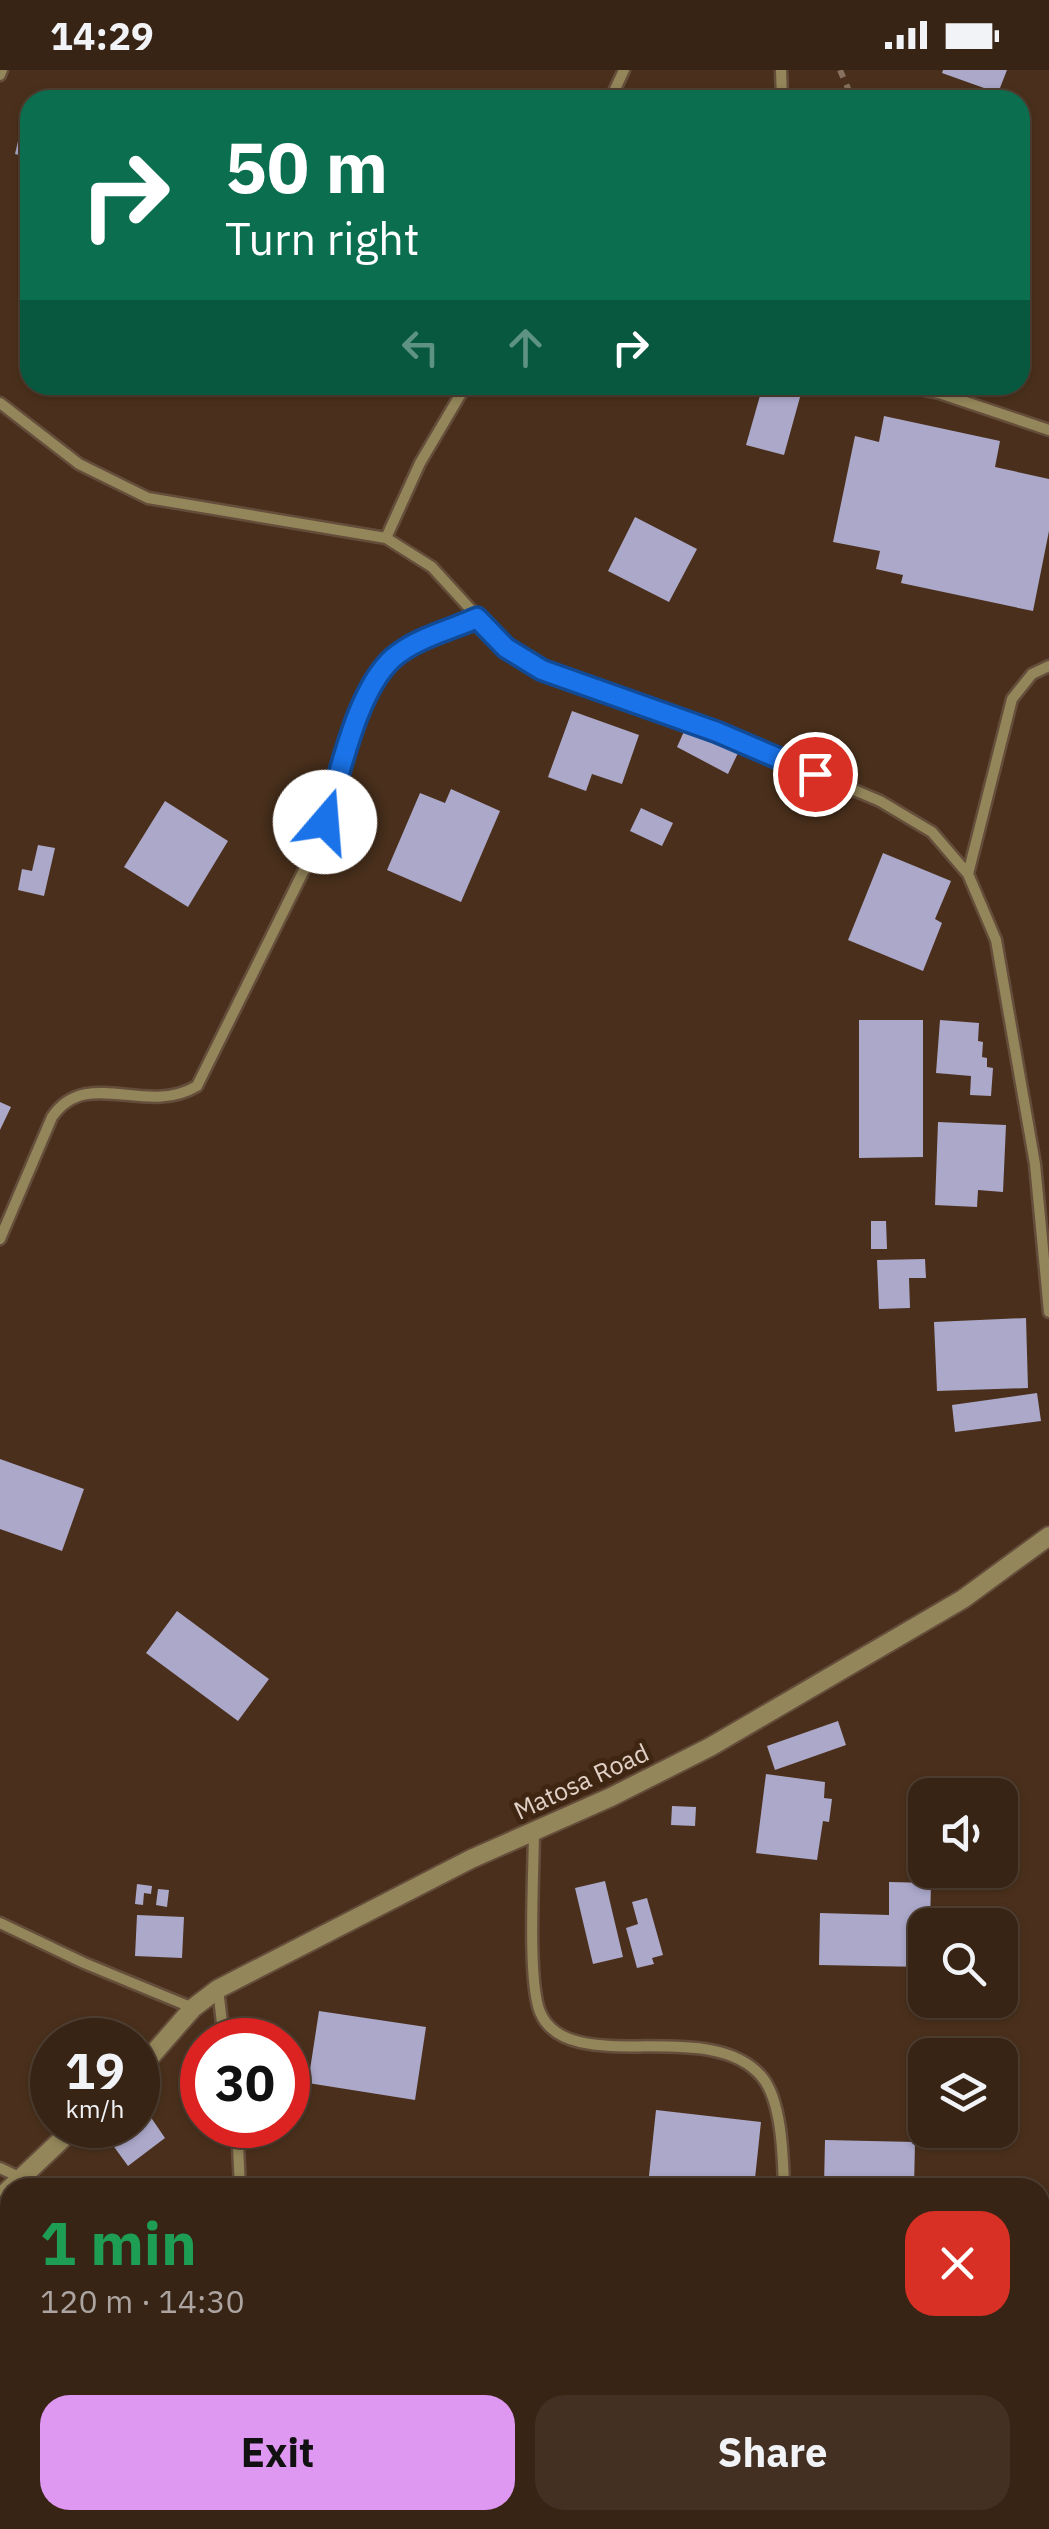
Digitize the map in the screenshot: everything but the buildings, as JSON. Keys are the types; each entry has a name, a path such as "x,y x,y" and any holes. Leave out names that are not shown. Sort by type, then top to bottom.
{"street":[{"path":"386,538 420,463 460,395"},
{"path":"946,395 1049,430"},
{"path":"0,404 78,464 148,498 386,538 432,567 506,648 542,670 717,732 880,801 932,832 968,874 996,940 1035,1164 1049,1312"},
{"path":"0,1239 52,1117 64,1100 84,1093 165,1098 197,1086 312,854 358,718 376,680 392,658 477,618"},
{"path":"968,874 1012,699 1032,674 1049,666"},
{"name":"Matosa Road","path":"160,2046 194,2008 218,1989 534,1830 710,1748 963,1599 1049,1536"},
{"path":"534,1830 535,1982 540,2014 562,2038 598,2045 678,2045 730,2052 763,2078 780,2122 783,2178"},
{"path":"0,1923 194,2008"},
{"path":"218,1989 221,2018"},
{"path":"0,2168 19,2177 51,2148"},
{"path":"237,2148 239,2178"}],"route":[{"path":"325,822 358,718 376,680 392,658 477,618 506,648 542,670 717,732 815,774"}]}
